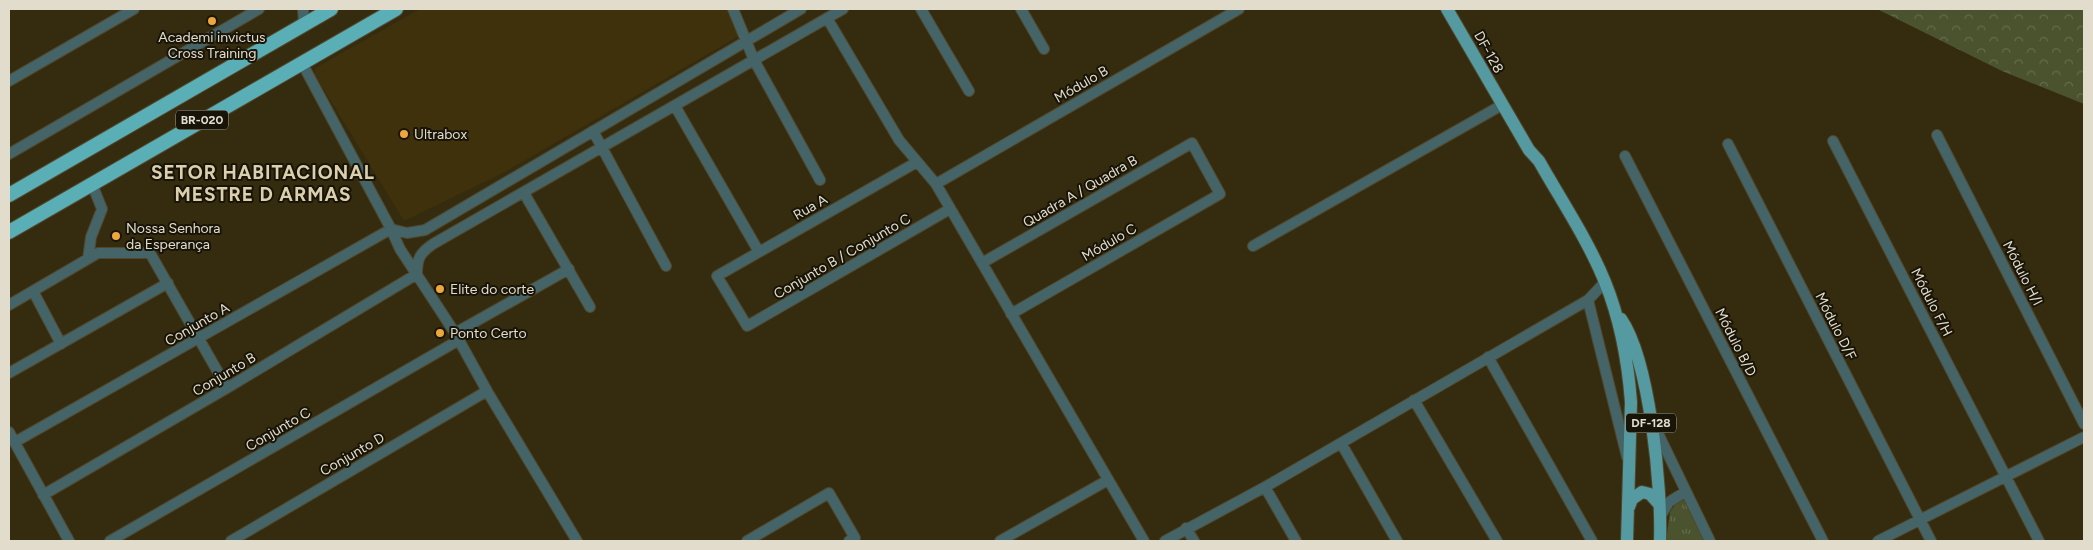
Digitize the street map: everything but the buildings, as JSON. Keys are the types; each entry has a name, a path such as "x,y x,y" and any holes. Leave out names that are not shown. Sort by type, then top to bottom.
{"highway":[{"name":"BR-020","path":"9,195 330,9"},
{"name":"BR-020","path":"9,232 396,9"}],"main road":[{"name":"DF-128","path":"1447,9 1502,105 1529,150 1539,161 1589,248 1605,282 1615,311 1626,352 1631,402 1628,462 1628,541"},
{"name":"DF-128","path":"1457,9 1535,147 1539,161"},
{"path":"1476,42 1476,58"},
{"name":"DF-128","path":"1615,311 1626,327 1637,355 1650,418 1659,510 1660,541"},
{"path":"1628,508 1632,499 1642,492 1650,494 1659,510"}],"street":[{"path":"9,81 134,9"},
{"path":"9,154 259,9"},
{"path":"303,9 304,24"},
{"path":"734,9 748,40 754,60 820,180"},
{"path":"391,228 407,233 425,230 801,9"},
{"path":"417,274 417,259 421,252 843,9"},
{"path":"922,9 970,91"},
{"path":"1021,9 1044,49"},
{"name":"Módulo B","path":"936,184 1239,9"},
{"path":"827,18 899,140 936,184 1144,541"},
{"path":"302,63 391,228 400,249 457,336 488,392 577,541"},
{"path":"1253,246 1502,105"},
{"path":"675,106 759,252"},
{"path":"593,131 666,266"},
{"name":"Módulo H/I","path":"1937,135 2084,424"},
{"name":"Módulo F/H","path":"1833,141 2039,541"},
{"name":"Módulo C","path":"1011,314 1220,194 1192,143"},
{"name":"Quadra A / Quadra B","path":"982,263 1192,143"},
{"name":"Módulo D/F","path":"1728,144 1930,541"},
{"name":"Módulo B/D","path":"1625,156 1823,541"},
{"name":"Rua A","path":"717,276 917,162"},
{"path":"88,259 91,237 102,209 92,184"},
{"path":"524,193 590,308"},
{"name":"Conjunto B / Conjunto C","path":"717,276 747,326 950,209"},
{"name":"Conjunto A","path":"15,442 391,228"},
{"path":"9,305 98,253 150,253 227,388"},
{"name":"Conjunto C","path":"110,541 569,269"},
{"name":"Conjunto B","path":"43,494 227,388 417,274"},
{"path":"1165,541 1265,487 1588,300 1605,282"},
{"path":"9,373 168,283"},
{"path":"33,291 61,344"},
{"path":"1588,300 1628,462"},
{"path":"1488,357 1592,541"},
{"name":"Conjunto D","path":"231,541 488,392"},
{"path":"1414,400 1497,541"},
{"path":"1650,418 1710,541"},
{"path":"9,432 70,541"},
{"path":"1878,541 2084,437"},
{"path":"1341,443 1397,541"},
{"path":"1000,541 1108,480"},
{"path":"1265,487 1296,541"},
{"path":"1659,510 1685,492"},
{"path":"746,541 829,494 852,540"},
{"path":"1186,528 1194,541"}],"shaded area":[{"path":"420,9 728,9 739,36 505,172 404,221 315,75 315,68"}],"green space":[{"path":"1877,9 2084,9 2084,104 2002,71"},
{"path":"1684,499 1707,541 1666,541 1670,512 1678,500"}],"place":[{"name":"Academi invictus Cross Training","path":"212,21"},
{"name":"Ultrabox","path":"404,134"},
{"name":"Nossa Senhora da Esperança","path":"116,236"},
{"name":"Elite do corte","path":"440,289"},
{"name":"Ponto Certo","path":"440,333"}],"district":[{"name":"SETOR HABITACIONAL MESTRE D ARMAS","path":"263,183"}]}
